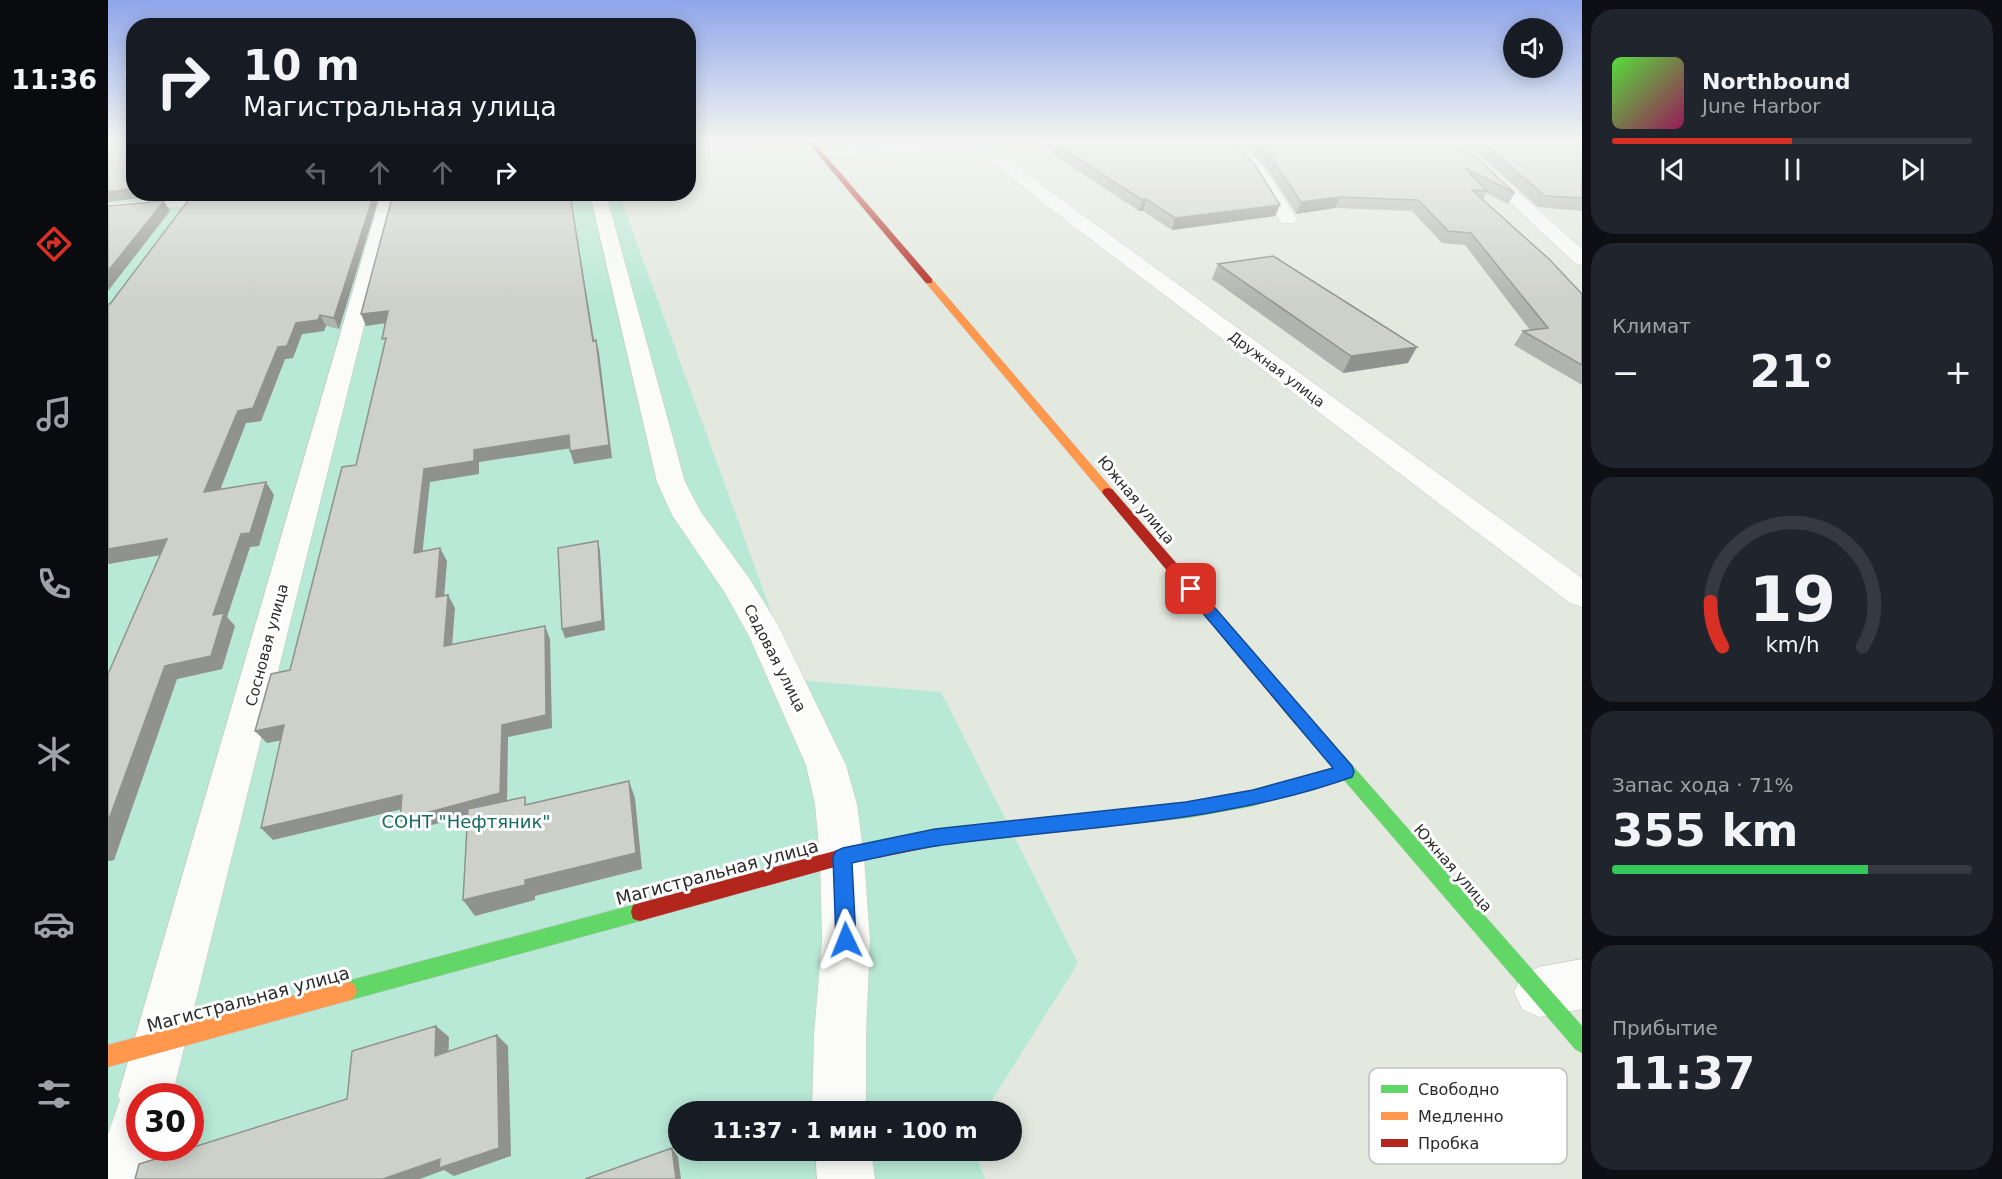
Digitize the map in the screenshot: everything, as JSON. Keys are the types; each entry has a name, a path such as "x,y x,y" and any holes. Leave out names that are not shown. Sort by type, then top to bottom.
{"street":[{"name":"Южная улица","path":"856,195 1346,772 1560,988 1582,1042"},
{"name":"Дружная улица","path":"1044,195 1582,595"},
{"path":"1273,195 1288,219"},
{"path":"1511,195 1582,259"},
{"path":"108,209 164,201"},
{"path":"176,218 189,201"},
{"name":"Сосновая улица","path":"149,1083 387,201"},
{"name":"Садовая улица","path":"600,201 671,482 687,515 737,586 766,634 810,725 826,765 836,804 843,857 846,940 840,1035 839,1101"},
{"name":"Магистральная улица","path":"108,1056 843,857 935,838 1186,810 1253,798 1346,772"},
{"path":"123,1179 128,1161"},
{"path":"844,1161 846,1179"}],"green space":[{"name":"СОНТ \"Нефтяник\"","path":"108,195 126,195 126,201 622,201 796,680 941,692 1078,963 991,1101 668,1101 668,1161 979,1161 985,1179 108,1179"}],"building":[{"path":"1134,195 1274,195 1280,205 1175,218 1146,199 1142,200"},
{"path":"1296,195 1478,195 1550,260 1582,294 1582,365 1523,331 1548,328 1471,233 1448,231 1418,200 1340,197 1301,202"},
{"path":"1582,195 1582,198 1545,196"},
{"path":"164,201 108,271 108,206"},
{"path":"188,201 372,201 334,318 320,315 318,320 296,323 287,346 278,347 253,408 238,411 204,492 266,482 250,533 241,534 213,615 224,613 211,656 165,666 108,822 108,674 167,539 108,549 108,304"},
{"path":"391,201 571,201 593,341 596,340 609,445 570,451 569,435 474,450 474,461 424,469 414,553 440,548 436,597 448,595 444,646 545,626 546,715 502,725 500,793 400,820 402,795 261,828 284,725 255,731 271,674 290,670 342,467 356,465 386,338 382,339 388,311 361,314"},
{"path":"1273,256 1417,347 1351,356 1218,264"},
{"path":"598,541 602,621 562,629 558,548"},
{"path":"629,781 636,853 525,880 525,885 463,900 468,809 525,797 525,805"},
{"path":"436,1026 435,1056 497,1035 499,1148 439,1168 440,1159 383,1179 135,1179 139,1164 149,1161 204,1161 204,1144 347,1099 352,1051"},
{"path":"668,1149 668,1161 674,1161 676,1179 585,1179"}],"traffic: fast":[{"path":"1301,719 1582,1042"},
{"path":"942,837 1187,810 1253,798 1346,772"},
{"path":"347,991 640,912"}],"traffic: slow":[{"path":"929,281 1108,492"},
{"path":"108,1056 347,991"}],"traffic: jam":[{"path":"856,195 929,281"},
{"path":"1108,492 1301,719"},
{"path":"640,912 842,857 942,837"}],"route":[{"path":"846,940 843,857 935,838 1186,810 1253,798 1346,772 1191,589"}]}
